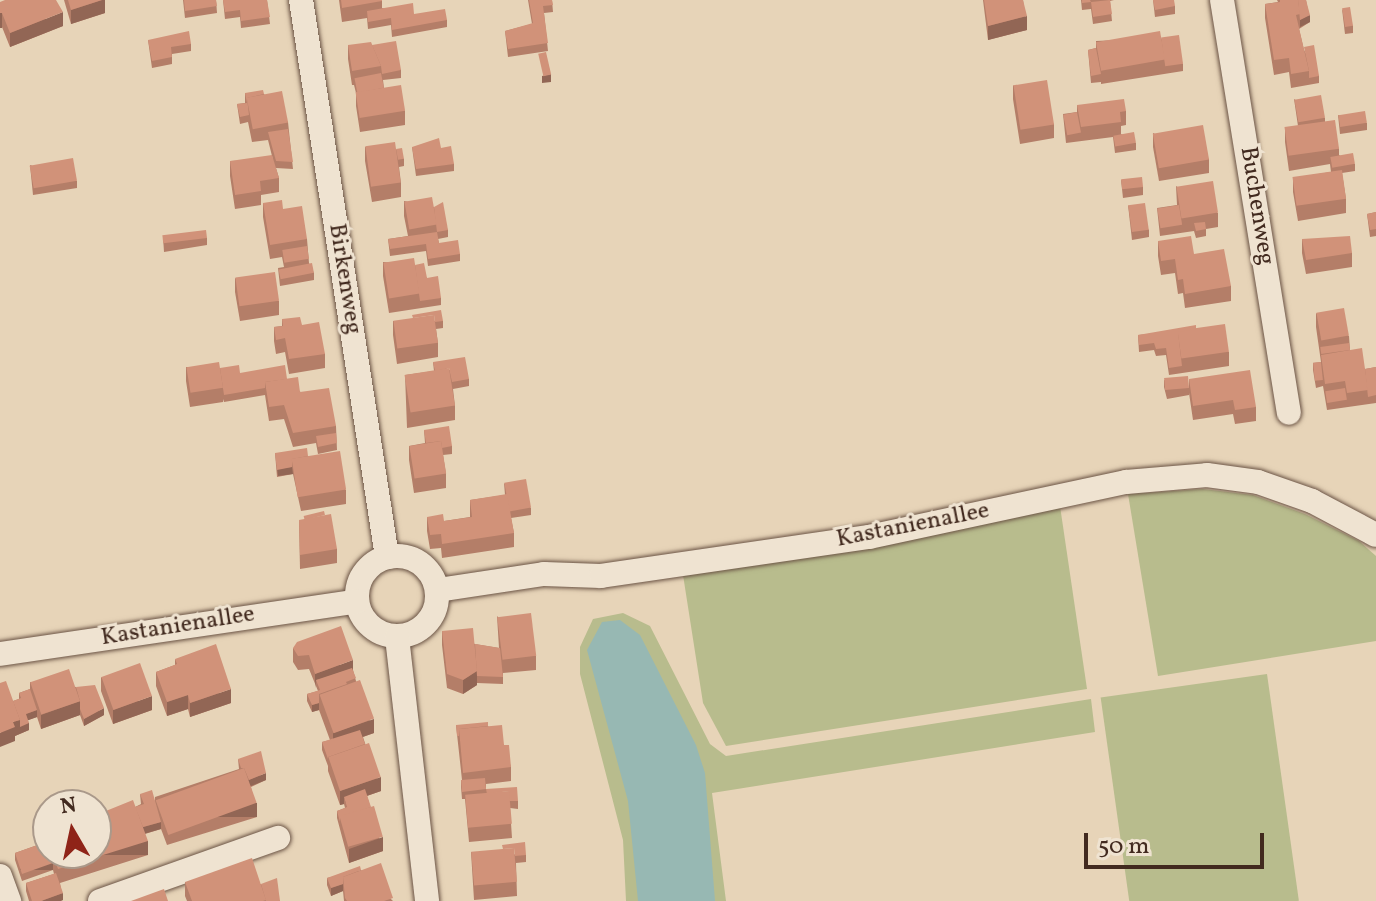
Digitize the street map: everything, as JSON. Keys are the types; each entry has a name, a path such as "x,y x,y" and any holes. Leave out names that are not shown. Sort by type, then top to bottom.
{"street":[{"name":"Birkenweg","path":"301,0 387,557"},
{"name":"Buchenweg","path":"1222,0 1289,413"},
{"name":"Kastanienallee","path":"438,590 544,574 601,576 853,540 1126,482 1207,475 1258,482 1312,501 1376,535"},
{"path":"387,557 413,559 432,576 438,590 428,622 397,637 366,622 357,601 367,569 387,557"},
{"name":"Kastanienallee","path":"0,654 357,601"},
{"path":"397,637 427,901"},
{"path":"100,901 278,838"},
{"path":"0,876 9,901"}],"green space":[{"path":"1203,489 1253,495 1305,514 1359,541 1376,556 1376,641 1158,676 1128,494"},
{"path":"1060,506 1087,689 726,746 703,703 683,575"},
{"path":"623,613 650,626 710,744 726,756 1091,699 1095,732 712,793 726,901 626,901 623,840 580,674 580,647 593,619"},
{"path":"1267,674 1299,901 1129,901 1101,697"}],"water":[{"path":"620,620 640,635 696,745 705,773 715,901 638,901 628,801 587,650 602,622"}],"building":[{"path":"56,0 63,12 10,33 0,13 0,2"},
{"path":"68,0 102,0 71,10"},
{"path":"184,0 216,0 217,6 185,11"},
{"path":"223,0 267,0 270,17 241,21 240,10 225,12"},
{"path":"341,0 382,0 382,1 342,8"},
{"path":"529,0 552,0 553,5 543,6 548,43 508,49 505,31 533,23"},
{"path":"984,0 1023,0 1027,16 988,26"},
{"path":"1110,0 1112,14 1093,17 1091,2"},
{"path":"1153,0 1174,0 1175,6 1155,10"},
{"path":"1298,0 1300,14 1296,15 1309,71 1291,74 1289,58 1274,60 1265,4"},
{"path":"1298,0 1306,0 1310,15 1300,20"},
{"path":"413,3 414,14 445,9 447,20 392,30 391,18 368,22 367,11"},
{"path":"1350,7 1353,26 1345,27 1342,8"},
{"path":"189,31 191,44 171,47 172,57 152,61 148,40"},
{"path":"1160,31 1165,60 1101,71 1096,42"},
{"path":"1179,35 1183,64 1165,66 1161,38"},
{"path":"396,41 401,70 382,74 372,45"},
{"path":"371,42 381,66 352,71 348,45"},
{"path":"1314,45 1319,76 1309,78 1304,47"},
{"path":"1096,48 1101,74 1091,76 1088,50"},
{"path":"546,52 551,74 543,76 538,54"},
{"path":"381,73 384,88 357,93 354,78"},
{"path":"1047,80 1054,124 1020,130 1013,85"},
{"path":"401,85 405,111 360,118 356,92"},
{"path":"263,90 264,94 247,98 249,115 240,117 237,104 247,103 245,93"},
{"path":"282,91 288,122 253,129 247,98"},
{"path":"1321,95 1325,118 1298,122 1294,100"},
{"path":"1124,99 1126,111 1120,112 1121,122 1081,127 1077,105"},
{"path":"1365,111 1367,123 1340,127 1338,115"},
{"path":"1077,112 1081,133 1067,135 1063,115"},
{"path":"1335,120 1339,149 1289,156 1284,127"},
{"path":"1203,125 1209,159 1159,168 1153,134"},
{"path":"288,129 293,162 276,161 268,132"},
{"path":"1134,132 1136,143 1115,146 1113,136"},
{"path":"439,138 441,148 451,146 454,164 416,169 412,147"},
{"path":"395,142 401,183 371,187 365,146"},
{"path":"402,148 404,159 398,160 396,149"},
{"path":"1353,153 1355,164 1332,168 1330,157"},
{"path":"272,155 279,178 260,181 261,191 235,195 230,161"},
{"path":"73,158 77,181 34,188 30,166"},
{"path":"1342,170 1346,199 1297,206 1292,177"},
{"path":"1142,177 1143,187 1122,189 1121,179"},
{"path":"1213,181 1218,213 1181,218 1176,187"},
{"path":"432,197 437,225 409,229 404,202"},
{"path":"282,200 283,209 302,206 307,239 270,245 263,203"},
{"path":"443,202 448,230 437,232 434,207"},
{"path":"1145,203 1149,230 1132,232 1128,205"},
{"path":"1179,205 1182,225 1160,228 1157,208"},
{"path":"1376,212 1376,229 1370,230 1367,214"},
{"path":"1205,222 1206,229 1196,231 1194,223"},
{"path":"206,230 207,238 163,243 162,235"},
{"path":"437,232 439,243 458,240 460,254 428,259 426,244 390,249 388,239"},
{"path":"1191,236 1194,254 1224,249 1231,286 1185,294 1183,279 1178,280 1175,259 1161,261 1158,241"},
{"path":"1350,236 1352,253 1306,260 1302,239"},
{"path":"307,246 309,259 284,263 282,250"},
{"path":"414,258 420,294 389,298 383,263"},
{"path":"312,263 314,273 281,279 279,269"},
{"path":"424,263 427,278 438,276 441,298 420,301 415,265"},
{"path":"275,272 279,301 239,306 235,278"},
{"path":"1344,308 1349,336 1321,340 1316,313"},
{"path":"441,310 443,321 435,322 434,315 413,318 412,315"},
{"path":"434,315 438,343 397,348 393,321"},
{"path":"300,317 302,325 319,322 325,354 289,359 285,338 276,340 274,327 283,326 282,319"},
{"path":"1225,324 1229,352 1181,358 1177,331"},
{"path":"1196,325 1196,329 1178,332 1182,366 1169,368 1166,348 1156,349 1154,343 1139,345 1138,335"},
{"path":"1349,343 1350,350 1321,354 1320,347"},
{"path":"1362,348 1368,390 1347,393 1345,381 1325,384 1321,355"},
{"path":"465,357 469,379 452,382 449,368 435,371 433,362"},
{"path":"219,362 223,388 190,393 186,367"},
{"path":"1321,362 1323,380 1315,381 1313,363"},
{"path":"239,365 240,373 285,365 287,379 265,382 265,388 224,395 220,368"},
{"path":"1376,367 1376,395 1368,397 1365,369"},
{"path":"449,368 455,406 410,413 405,375"},
{"path":"1250,370 1256,407 1235,410 1233,400 1193,406 1189,379"},
{"path":"1188,376 1189,388 1165,390 1164,378"},
{"path":"298,377 300,392 329,388 336,426 293,433 284,405 269,407 265,382"},
{"path":"1345,388 1347,400 1327,403 1325,391"},
{"path":"449,426 452,446 442,448 441,441 426,443 424,430"},
{"path":"336,433 337,443 318,447 316,436"},
{"path":"441,441 446,474 415,479 409,446"},
{"path":"307,448 308,456 292,459 292,467 277,470 275,453"},
{"path":"340,451 346,490 298,497 292,459"},
{"path":"526,479 531,508 509,511 504,483"},
{"path":"507,494 514,533 442,544 441,534 430,535 427,517 443,514 444,521 472,517 470,500"},
{"path":"324,511 325,515 305,520 304,516"},
{"path":"331,514 337,549 300,555 299,520"},
{"path":"531,613 536,656 502,660 497,617"},
{"path":"341,626 353,660 315,674 309,655 298,656 293,648 297,642"},
{"path":"473,628 477,671 463,680 447,674 442,631"},
{"path":"216,644 231,689 190,703 188,695 167,702 156,672 177,664 175,659"},
{"path":"475,644 500,648 503,677 477,676"},
{"path":"140,663 152,696 113,710 101,677"},
{"path":"352,668 356,678 319,694 319,703 312,705 307,694 320,690 316,680"},
{"path":"69,669 80,701 41,714 30,682"},
{"path":"360,680 374,719 334,733 320,695"},
{"path":"6,681 20,720 13,722 15,727 0,733 0,683"},
{"path":"95,685 104,708 84,719 76,687"},
{"path":"30,689 37,710 26,714 29,723 20,727 13,701 21,698 19,693"},
{"path":"488,722 488,726 459,729 457,736 456,725"},
{"path":"502,725 504,745 509,745 511,767 463,773 459,729"},
{"path":"360,730 365,744 328,759 322,742"},
{"path":"369,743 381,777 340,791 328,757"},
{"path":"261,751 266,773 249,780 238,759"},
{"path":"244,768 257,803 168,835 156,800"},
{"path":"485,778 486,789 462,792 461,780"},
{"path":"517,787 518,801 509,801 509,791 487,794 486,789"},
{"path":"365,789 371,807 340,818 340,822 337,811 347,807 344,797"},
{"path":"152,790 161,822 143,827 135,807 144,804 140,794"},
{"path":"509,791 512,824 468,828 465,795"},
{"path":"133,800 148,841 112,852 112,809"},
{"path":"374,806 383,837 348,847 339,816"},
{"path":"525,842 526,855 515,856 514,848 503,849 502,845"},
{"path":"32,847 32,869 36,869 22,874 15,853"},
{"path":"514,848 517,882 474,886 471,852"},
{"path":"252,858 266,900 192,901 185,882"},
{"path":"381,863 393,898 384,901 347,901 343,877"},
{"path":"360,866 361,870 343,877 343,884 331,888 327,878"},
{"path":"56,873 63,893 32,901 26,883"},
{"path":"277,878 280,901 266,901 261,884"},
{"path":"164,889 168,901 131,901"}]}
